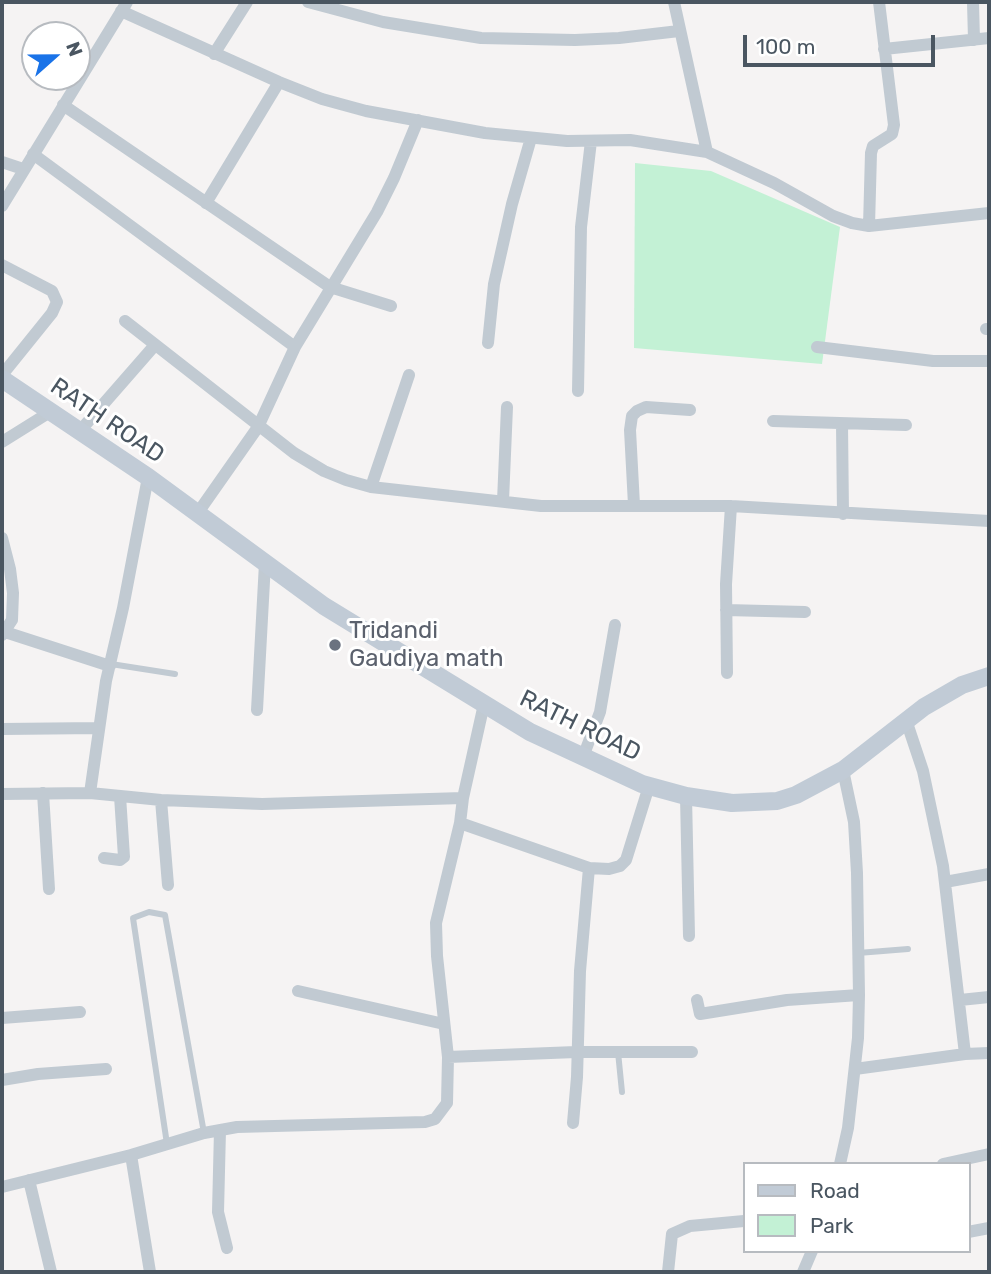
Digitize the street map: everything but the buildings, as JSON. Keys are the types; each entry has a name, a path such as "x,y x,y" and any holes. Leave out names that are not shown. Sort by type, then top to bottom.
{"street":[{"path":"214,54 247,2"},
{"path":"308,2 383,22 481,38 575,40 680,31"},
{"path":"674,2 707,152"},
{"path":"869,226 871,153 873,146 892,134 894,125 879,2"},
{"path":"973,2 974,40"},
{"path":"2,206 124,6 214,54 322,99 366,111 485,133 568,141 630,140 707,152 774,183 833,216 869,226 989,213"},
{"path":"884,49 989,38"},
{"path":"206,203 279,82"},
{"path":"63,105 330,287 391,306"},
{"path":"197,514 258,427 295,347 377,212 418,120"},
{"path":"488,343 494,284 531,138"},
{"path":"578,391 581,227 591,141"},
{"path":"33,154 295,347"},
{"path":"2,162 23,169"},
{"path":"2,265 52,291 57,302 52,313 2,377"},
{"path":"125,321 258,427 324,471 370,487 553,507 731,506 989,521"},
{"path":"79,432 155,345"},
{"path":"817,347 933,361 989,361"},
{"path":"370,487 409,375"},
{"name":"RATH ROAD","path":"2,377 148,477 324,606 530,732 649,786 686,796 732,803 777,801 796,795 843,771 906,720 962,685 989,676"},
{"path":"503,501 507,407"},
{"path":"634,505 630,430 632,416 646,407 690,410"},
{"path":"2,442 50,412"},
{"path":"773,421 906,425"},
{"path":"842,424 843,514"},
{"path":"90,793 110,665 148,477"},
{"path":"727,673 726,610 731,506"},
{"path":"2,541 13,593 12,620 4,633 110,665"},
{"path":"257,710 265,563"},
{"path":"726,610 805,612"},
{"path":"583,757 600,712 615,625"},
{"path":"2,1187 220,1130 306,1124 425,1122 435,1119 447,1103 448,1057 436,923 484,704"},
{"path":"906,720 923,771 945,882 965,1054"},
{"path":"2,729 99,728"},
{"path":"840,1162 848,1128 855,1069 859,995 854,822 843,771"},
{"path":"460,823 589,868 609,869 620,866 626,860 649,786"},
{"path":"43,793 49,889"},
{"path":"2,794 90,793 161,800 262,804 463,798"},
{"path":"104,859 120,860 124,857 120,796"},
{"path":"686,796 689,936"},
{"path":"161,800 168,885"},
{"path":"573,1123 580,971 589,868"},
{"path":"945,882 989,874"},
{"path":"298,991 444,1024"},
{"path":"697,1000 700,1014 787,999 859,995"},
{"path":"960,1000 989,997"},
{"path":"2,1018 80,1012"},
{"path":"448,1057 576,1052 692,1052"},
{"path":"855,1069 989,1053"},
{"path":"2,1080 38,1074 106,1069"},
{"path":"220,1130 218,1212 227,1248"},
{"path":"952,1162 989,1154"},
{"path":"131,1155 150,1272"},
{"path":"29,1180 51,1272"},
{"path":"668,1272 672,1234 690,1226 743,1221"},
{"path":"970,1233 989,1228"},
{"path":"803,1272 811,1253"}],"lane":[{"path":"110,665 175,674"},
{"path":"167,1144 134,937 133,918 149,912 165,915 204,1133"},
{"path":"858,953 908,949"},
{"path":"618,1052 622,1091"}],"green space":[{"path":"635,163 711,171 840,227 822,364 634,348"}],"place":[{"name":"Tridandi Gaudiya math","path":"335,645"}]}
